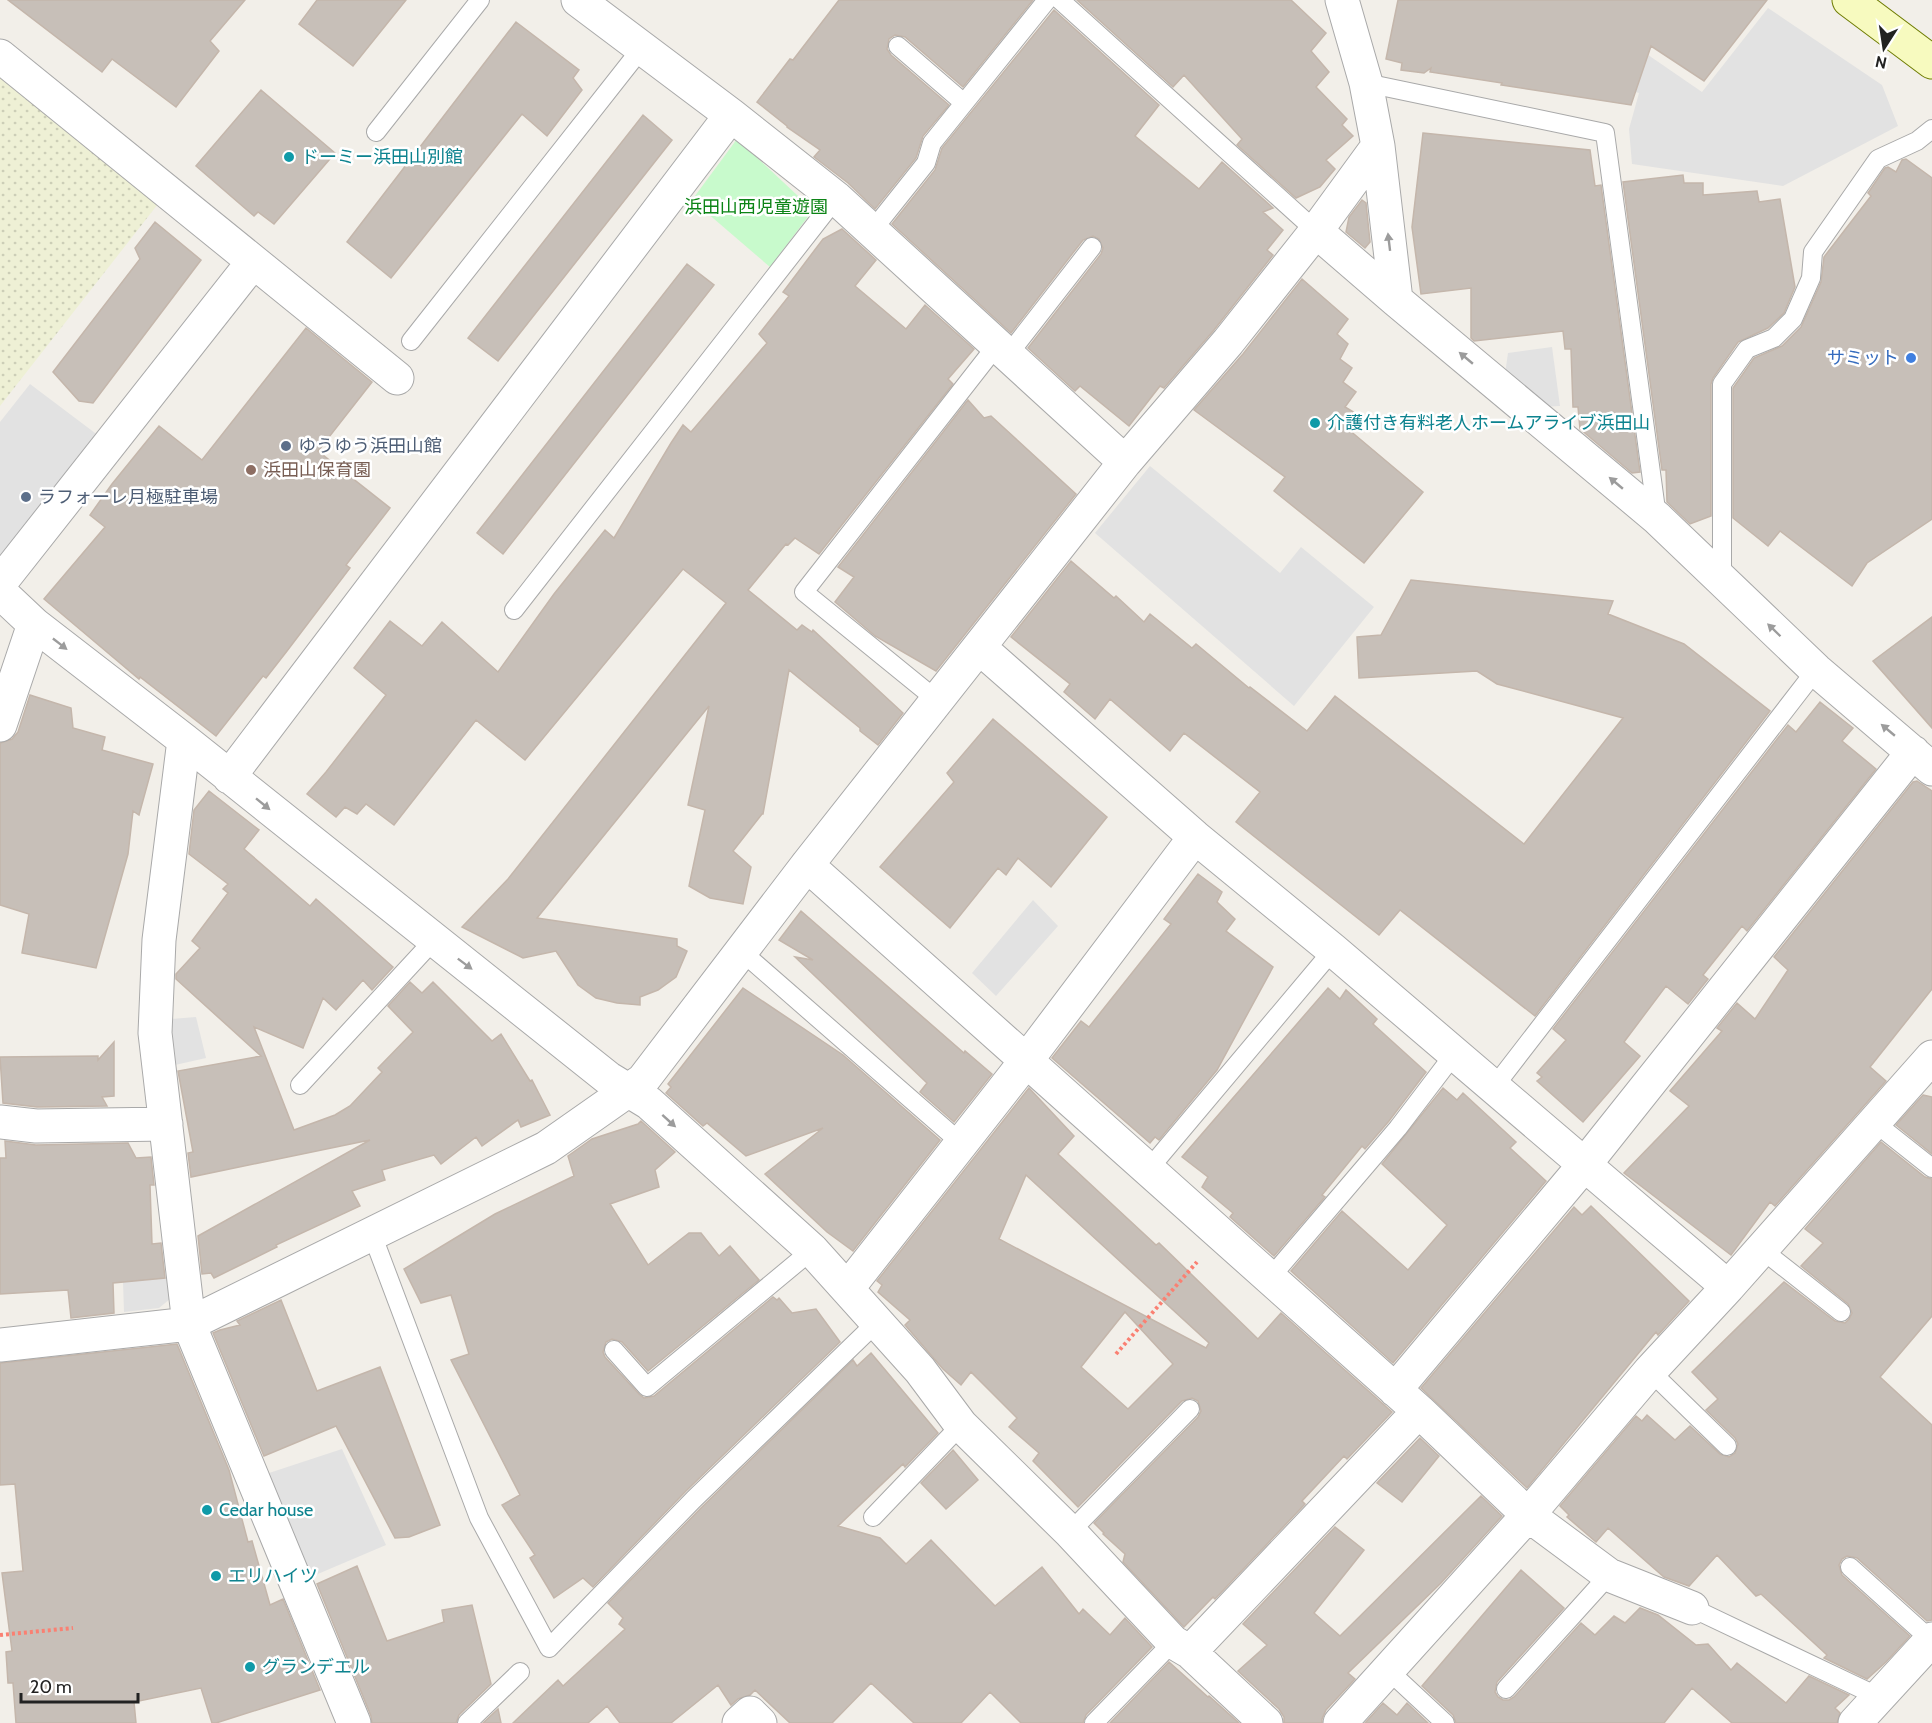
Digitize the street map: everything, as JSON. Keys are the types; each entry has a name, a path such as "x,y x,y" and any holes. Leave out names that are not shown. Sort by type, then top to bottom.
{"main road":[{"path":"1849,0 1932,62"}],"street":[{"path":"578,0 731,115 836,198 1125,462"},
{"path":"1342,0 1366,83 1378,146 1396,300"},
{"path":"0,56 397,378"},
{"path":"229,777 731,115"},
{"path":"0,1346 189,1324 546,1149 643,1080 807,866 1125,462 1228,342 1316,231 1378,146"},
{"path":"1181,1647 1407,1400 1585,1164 1923,760 1816,670 1658,518 1316,231"},
{"path":"0,583 253,262"},
{"path":"0,592 34,624 184,740 433,941 608,1078 649,1103 812,1250 920,1370 961,1425 1070,1532 1181,1647 1266,1723"},
{"path":"0,725 34,624"},
{"path":"980,648 1195,837 1455,1053 1728,1287"},
{"path":"184,740 159,940 155,1033 189,1324 354,1723"},
{"path":"847,1288 1026,1061 1195,837"},
{"path":"807,866 1407,1400 1528,1515 1609,1575 1692,1608"},
{"path":"1340,1723 1528,1515 1650,1371 1728,1287 1932,1057"},
{"path":"0,1122 36,1126 166,1124"},
{"path":"1855,1723 1931,1639"},
{"path":"739,1723 750,1713 760,1723"}],"lane":[{"path":"376,132 480,0"},
{"path":"872,232 926,163 932,143 1047,0"},
{"path":"1060,0 1316,231"},
{"path":"898,46 964,103"},
{"path":"411,341 641,49"},
{"path":"1366,83 1605,133 1658,518"},
{"path":"1722,579 1722,384 1746,349 1774,338 1793,319 1810,278 1813,252 1878,159 1917,141 1932,129"},
{"path":"514,610 836,198"},
{"path":"938,701 804,592 1003,350 1092,247"},
{"path":"1494,1087 1816,670"},
{"path":"300,1085 433,941"},
{"path":"1148,1170 1333,950"},
{"path":"741,951 961,1143"},
{"path":"1270,1278 1398,1128 1455,1053"},
{"path":"1874,1122 1932,1168"},
{"path":"372,1234 479,1518 549,1648 694,1499 877,1322"},
{"path":"1761,1249 1841,1312"},
{"path":"614,1350 647,1387 812,1250"},
{"path":"1650,1371 1726,1446"},
{"path":"1070,1532 1190,1409"},
{"path":"873,1517 961,1425"},
{"path":"1850,1567 1931,1639"},
{"path":"1506,1689 1609,1575"},
{"path":"1692,1608 1879,1696"},
{"path":"1094,1723 1181,1647"},
{"path":"1389,1670 1445,1723"},
{"path":"467,1723 520,1672"}],"path":[{"path":"1116,1354 1222,1235"},
{"path":"0,1635 73,1628"}],"green space":[{"path":"0,72 158,204 0,406"},
{"name":"浜田山西児童遊園","path":"737,139 813,210 770,267 692,200"}],"shaded area":[{"path":"1768,8 1882,85 1898,126 1783,186 1632,164 1629,129 1639,93 1614,86 1638,48 1702,92"},
{"path":"1552,347 1560,406 1541,407 1505,374 1508,353"},
{"name":"ラフォーレ月極駐車場","path":"30,384 99,436 0,559 0,422"},
{"path":"1150,466 1280,573 1301,547 1374,607 1294,706 1095,533"},
{"path":"1033,900 1058,926 996,996 972,973"},
{"path":"196,1017 206,1058 175,1065 171,1019"},
{"path":"169,1277 170,1299 159,1308 124,1312 123,1282"},
{"path":"342,1449 386,1545 306,1579 266,1474"}],"building":[{"path":"8,0 245,0 210,41 219,51 176,107 112,59 102,72"},
{"path":"317,0 406,0 353,66 299,24"},
{"path":"839,0 1033,0 963,87 905,37 895,35 889,39 887,49 891,55 949,105 923,136 916,158 875,209 848,183 814,157 820,150 757,102"},
{"path":"1077,0 1291,0 1326,33 1311,51 1329,72 1316,87 1347,119 1342,125 1353,136 1326,160 1335,169 1320,187 1296,198 1237,145 1242,139 1184,75 1173,87"},
{"path":"1398,0 1767,0 1704,81 1651,46 1631,105 1430,72 1431,68 1424,73 1401,70 1402,63 1386,59"},
{"path":"1054,10 1159,105 1135,136 1199,189 1222,162 1273,208 1263,212 1283,230 1267,250 1273,255 1214,330 1164,388 1160,386 1129,426 1080,386 1075,391 1028,348 1101,254 1103,248 1099,239 1093,236 1083,240 1011,333 892,224 935,170 942,148"},
{"path":"516,22 579,70 573,78 582,90 547,136 522,114 391,278 347,242"},
{"name":"ドーミー浜田山別館","path":"261,90 335,153 274,224 258,212 254,216 196,166"},
{"path":"643,115 672,140 498,361 468,338"},
{"path":"1423,133 1590,150 1595,186 1601,185 1640,472 1632,473 1580,429 1578,407 1573,407 1571,349 1565,349 1563,331 1474,341 1471,338 1471,288 1421,294 1412,227"},
{"path":"1906,159 1932,178 1932,519 1867,563 1852,586 1780,531 1768,546 1733,518 1733,388 1754,358 1782,346 1801,327 1821,282 1824,257 1871,196 1868,193 1885,168 1888,167 1896,172 1902,160"},
{"path":"1683,175 1684,183 1703,183 1703,195 1757,191 1759,202 1780,199 1795,287 1784,313 1768,328 1738,342 1713,378 1711,384 1711,516 1690,524 1667,502 1666,470 1662,470 1623,182"},
{"path":"1362,200 1366,203 1370,242 1365,248 1346,232 1349,217"},
{"path":"155,222 201,260 93,403 79,401 53,372 140,259 135,248"},
{"path":"842,229 876,260 855,286 906,329 925,305 974,349 948,379 953,384 819,554 795,538 788,545 786,544 748,590 797,630 802,625 812,632 813,630 903,713 878,745 789,670 763,814 733,851 751,867 743,904 710,898 689,886 705,810 688,805 709,706 537,918 677,939 677,946 687,951 676,977 658,990 640,997 640,1005 596,998 578,985 556,951 523,958 462,927 508,879 726,603 683,569 525,760 476,720 394,825 366,804 357,814 345,807 336,817 307,794 386,695 354,668 390,621 422,646 442,622 498,672 554,594 605,530 614,538 683,425 691,432 767,343 759,334 789,296 783,292 823,239"},
{"path":"687,264 714,285 503,554 477,533"},
{"name":"介護付き有料老人ホームアライブ浜田山","path":"1302,279 1348,319 1337,334 1348,344 1340,359 1352,368 1343,382 1356,392 1345,407 1360,416 1348,429 1423,492 1364,563 1274,491 1285,477 1194,410 1243,354"},
{"path":"306,328 372,382 318,451 390,508 346,565 350,568 287,651 266,678 263,676 216,736 140,677 139,679 44,599 105,527 90,515 159,426 202,460"},
{"path":"968,400 984,418 991,416 1076,494 936,671 875,636 835,602 854,577 838,567"},
{"path":"1071,561 1114,598 1116,596 1144,622 1150,614 1192,648 1196,644 1249,688 1307,731 1335,696 1524,844 1623,718 1497,684 1477,671 1359,678 1357,637 1381,635 1411,580 1613,601 1608,614 1684,644 1770,711 1535,1016 1400,910 1379,935 1236,822 1260,792 1184,733 1170,751 1110,699 1095,719 1064,692 1070,684 1011,637"},
{"path":"1932,617 1932,728 1873,661"},
{"path":"30,695 71,708 73,728 105,737 102,750 153,764 139,815 133,811 128,854 96,968 22,953 29,914 0,905 0,743 12,739 18,732"},
{"path":"1820,702 1853,728 1842,741 1876,769 1747,931 1742,926 1703,975 1708,979 1688,1004 1666,986 1624,1042 1640,1056 1583,1122 1537,1081 1542,1077 1537,1073 1566,1040 1553,1029 1788,725 1796,732"},
{"path":"993,719 1107,817 1051,887 1018,858 1006,875 998,868 950,928 880,867 954,782 947,773"},
{"path":"1917,781 1932,791 1932,989 1870,1067 1886,1081 1775,1206 1770,1202 1731,1255 1624,1173 1689,1106 1670,1091 1722,1031 1717,1028 1737,1003 1755,1019 1788,970 1774,957 1913,782"},
{"path":"209,791 259,830 244,849 310,906 316,899 393,967 372,990 363,980 336,1010 323,998 303,1048 254,1027 294,1130 335,1115 350,1106 382,1072 378,1068 413,1032 388,1006 410,982 422,993 433,982 492,1041 501,1034 530,1081 532,1080 550,1115 521,1127 518,1120 482,1146 476,1137 441,1164 434,1155 382,1170 385,1180 352,1191 360,1206 276,1245 277,1247 214,1278 211,1273 202,1274 198,1236 370,1140 191,1177 188,1153 193,1152 178,1071 261,1056 176,979 176,974 200,948 192,941 228,893 223,889 228,884 189,854 194,810"},
{"path":"1198,874 1222,892 1217,902 1235,919 1226,931 1273,967 1217,1070 1159,1140 1155,1137 1150,1143 1052,1058 1081,1021 1089,1027 1171,924 1164,919"},
{"path":"801,911 964,1053 965,1051 992,1074 954,1122 920,1092 927,1083 795,957 813,960 779,940"},
{"path":"743,988 843,1055 940,1140 853,1251 827,1232 765,1174 823,1128 746,1156 707,1123 703,1126 666,1093 671,1087 668,1084"},
{"path":"1328,988 1340,999 1346,990 1377,1019 1373,1024 1426,1072 1389,1121 1365,1149 1362,1146 1322,1195 1325,1197 1274,1256 1230,1217 1233,1213 1202,1187 1208,1177 1182,1157"},
{"path":"114,1042 114,1096 102,1097 107,1106 37,1107 3,1103 0,1057 98,1056 98,1060"},
{"path":"1029,1088 1074,1136 1058,1154 1156,1245 1159,1243 1258,1339 1281,1313 1392,1412 1347,1459 1344,1456 1302,1501 1305,1504 1215,1599 1213,1597 1184,1627 1123,1562 1125,1554 1094,1523 1198,1417 1201,1411 1198,1401 1192,1398 1182,1401 1078,1507 1033,1461 1039,1453 1009,1427 1017,1418 971,1372 961,1385 943,1369 905,1325 910,1320 878,1292 882,1285 877,1281","holes":["1026,1175 1209,1343 1206,1348 999,1239","1125,1312 1173,1364 1128,1409 1081,1367"]},
{"path":"1443,1088 1457,1100 1463,1093 1516,1142 1510,1148 1546,1181 1393,1363 1291,1271 1342,1211 1408,1270 1447,1225 1382,1164"},
{"path":"1923,1095 1932,1097 1932,1154 1896,1125"},
{"path":"641,1121 675,1152 655,1170 659,1187 610,1204 648,1265 689,1233 701,1233 719,1256 730,1246 759,1280 648,1371 622,1342 612,1339 606,1342 603,1352 605,1357 644,1398 654,1396 773,1297 777,1300 779,1298 792,1313 816,1309 840,1342 686,1491 593,1587 583,1578 554,1598 530,1558 535,1555 502,1505 520,1495 451,1360 469,1354 451,1295 421,1303 404,1269 495,1214 574,1176 568,1156 592,1139"},
{"path":"5,1141 36,1145 128,1143 136,1158 151,1157 154,1185 150,1185 152,1244 161,1243 165,1278 113,1283 114,1313 71,1318 68,1290 0,1294 0,1158 6,1158"},
{"path":"1881,1142 1925,1177 1932,1179 1932,1316 1880,1377 1932,1425 1932,1620 1927,1621 1857,1558 1847,1556 1842,1559 1839,1565 1842,1575 1910,1636 1867,1679 1824,1658 1827,1655 1761,1594 1756,1596 1717,1555 1689,1586 1664,1577 1608,1528 1596,1542 1567,1517 1569,1515 1560,1506 1636,1416 1642,1421 1647,1415 1675,1440 1690,1426 1720,1454 1729,1457 1735,1453 1738,1444 1735,1438 1706,1410 1718,1399 1692,1372 1784,1282 1835,1321 1845,1323 1849,1319 1852,1313 1848,1304 1801,1266 1823,1243 1805,1229"},
{"path":"1591,1206 1689,1301 1658,1335 1656,1332 1527,1488 1421,1388 1574,1207 1582,1215"},
{"path":"281,1300 317,1391 380,1367 440,1525 409,1537 395,1538 336,1426 264,1456 213,1333 240,1325 237,1321"},
{"path":"177,1344 229,1470 248,1542 252,1541 270,1605 283,1599 320,1690 216,1723 212,1723 201,1688 134,1702 136,1723 16,1723 13,1683 8,1683 6,1652 12,1651 2,1573 23,1571 15,1484 0,1485 0,1363"},
{"path":"871,1353 938,1433 905,1467 903,1464 838,1526 880,1538 906,1564 931,1540 995,1606 1042,1567 1079,1614 1083,1609 1110,1635 1125,1618 1152,1647 1086,1715 1083,1723 1021,1723 990,1692 961,1723 914,1723 871,1683 832,1723 790,1723 755,1690 731,1705 718,1685 671,1723 620,1723 607,1706 588,1723 513,1723 558,1680 563,1686 625,1629 619,1624 623,1618 608,1603 702,1507 853,1360 857,1366"},
{"path":"1420,1438 1439,1456 1402,1502 1377,1483"},
{"path":"953,1450 978,1480 946,1509 921,1483"},
{"path":"1481,1496 1502,1516 1441,1583 1348,1673 1355,1679 1326,1710 1322,1723 1284,1723 1284,1717 1279,1709 1238,1671 1267,1645 1243,1624 1335,1527 1364,1550 1314,1613 1340,1636"},
{"path":"357,1566 387,1641 444,1622 442,1610 472,1605 491,1684 459,1715 456,1723 372,1723 317,1584"},
{"path":"1521,1570 1564,1608 1497,1682 1495,1692 1503,1700 1514,1697 1581,1623 1595,1635 1614,1616 1625,1623 1640,1608 1658,1615 1696,1645 1708,1644 1731,1670 1737,1663 1786,1703 1809,1676 1849,1695 1835,1708 1840,1713 1837,1723 1732,1723 1692,1688 1664,1723 1456,1723 1453,1715 1422,1686"},
{"path":"1169,1662 1208,1697 1239,1723 1110,1723"},
{"path":"1383,1703 1397,1715 1407,1703 1428,1723 1365,1723"},
{"path":"498,1709 501,1723 483,1723"}],"place":[{"name":"ドーミー浜田山別館","path":"289,157"},
{"name":"サミット","path":"1911,358"},
{"name":"介護付き有料老人ホームアライブ浜田山","path":"1315,423"},
{"name":"ゆうゆう浜田山館","path":"286,446"},
{"name":"浜田山保育園","path":"251,470"},
{"name":"ラフォーレ月極駐車場","path":"26,497"},
{"name":"Cedar house","path":"207,1510"},
{"name":"エリハイツ","path":"216,1576"},
{"name":"グランデエル","path":"250,1667"}]}
